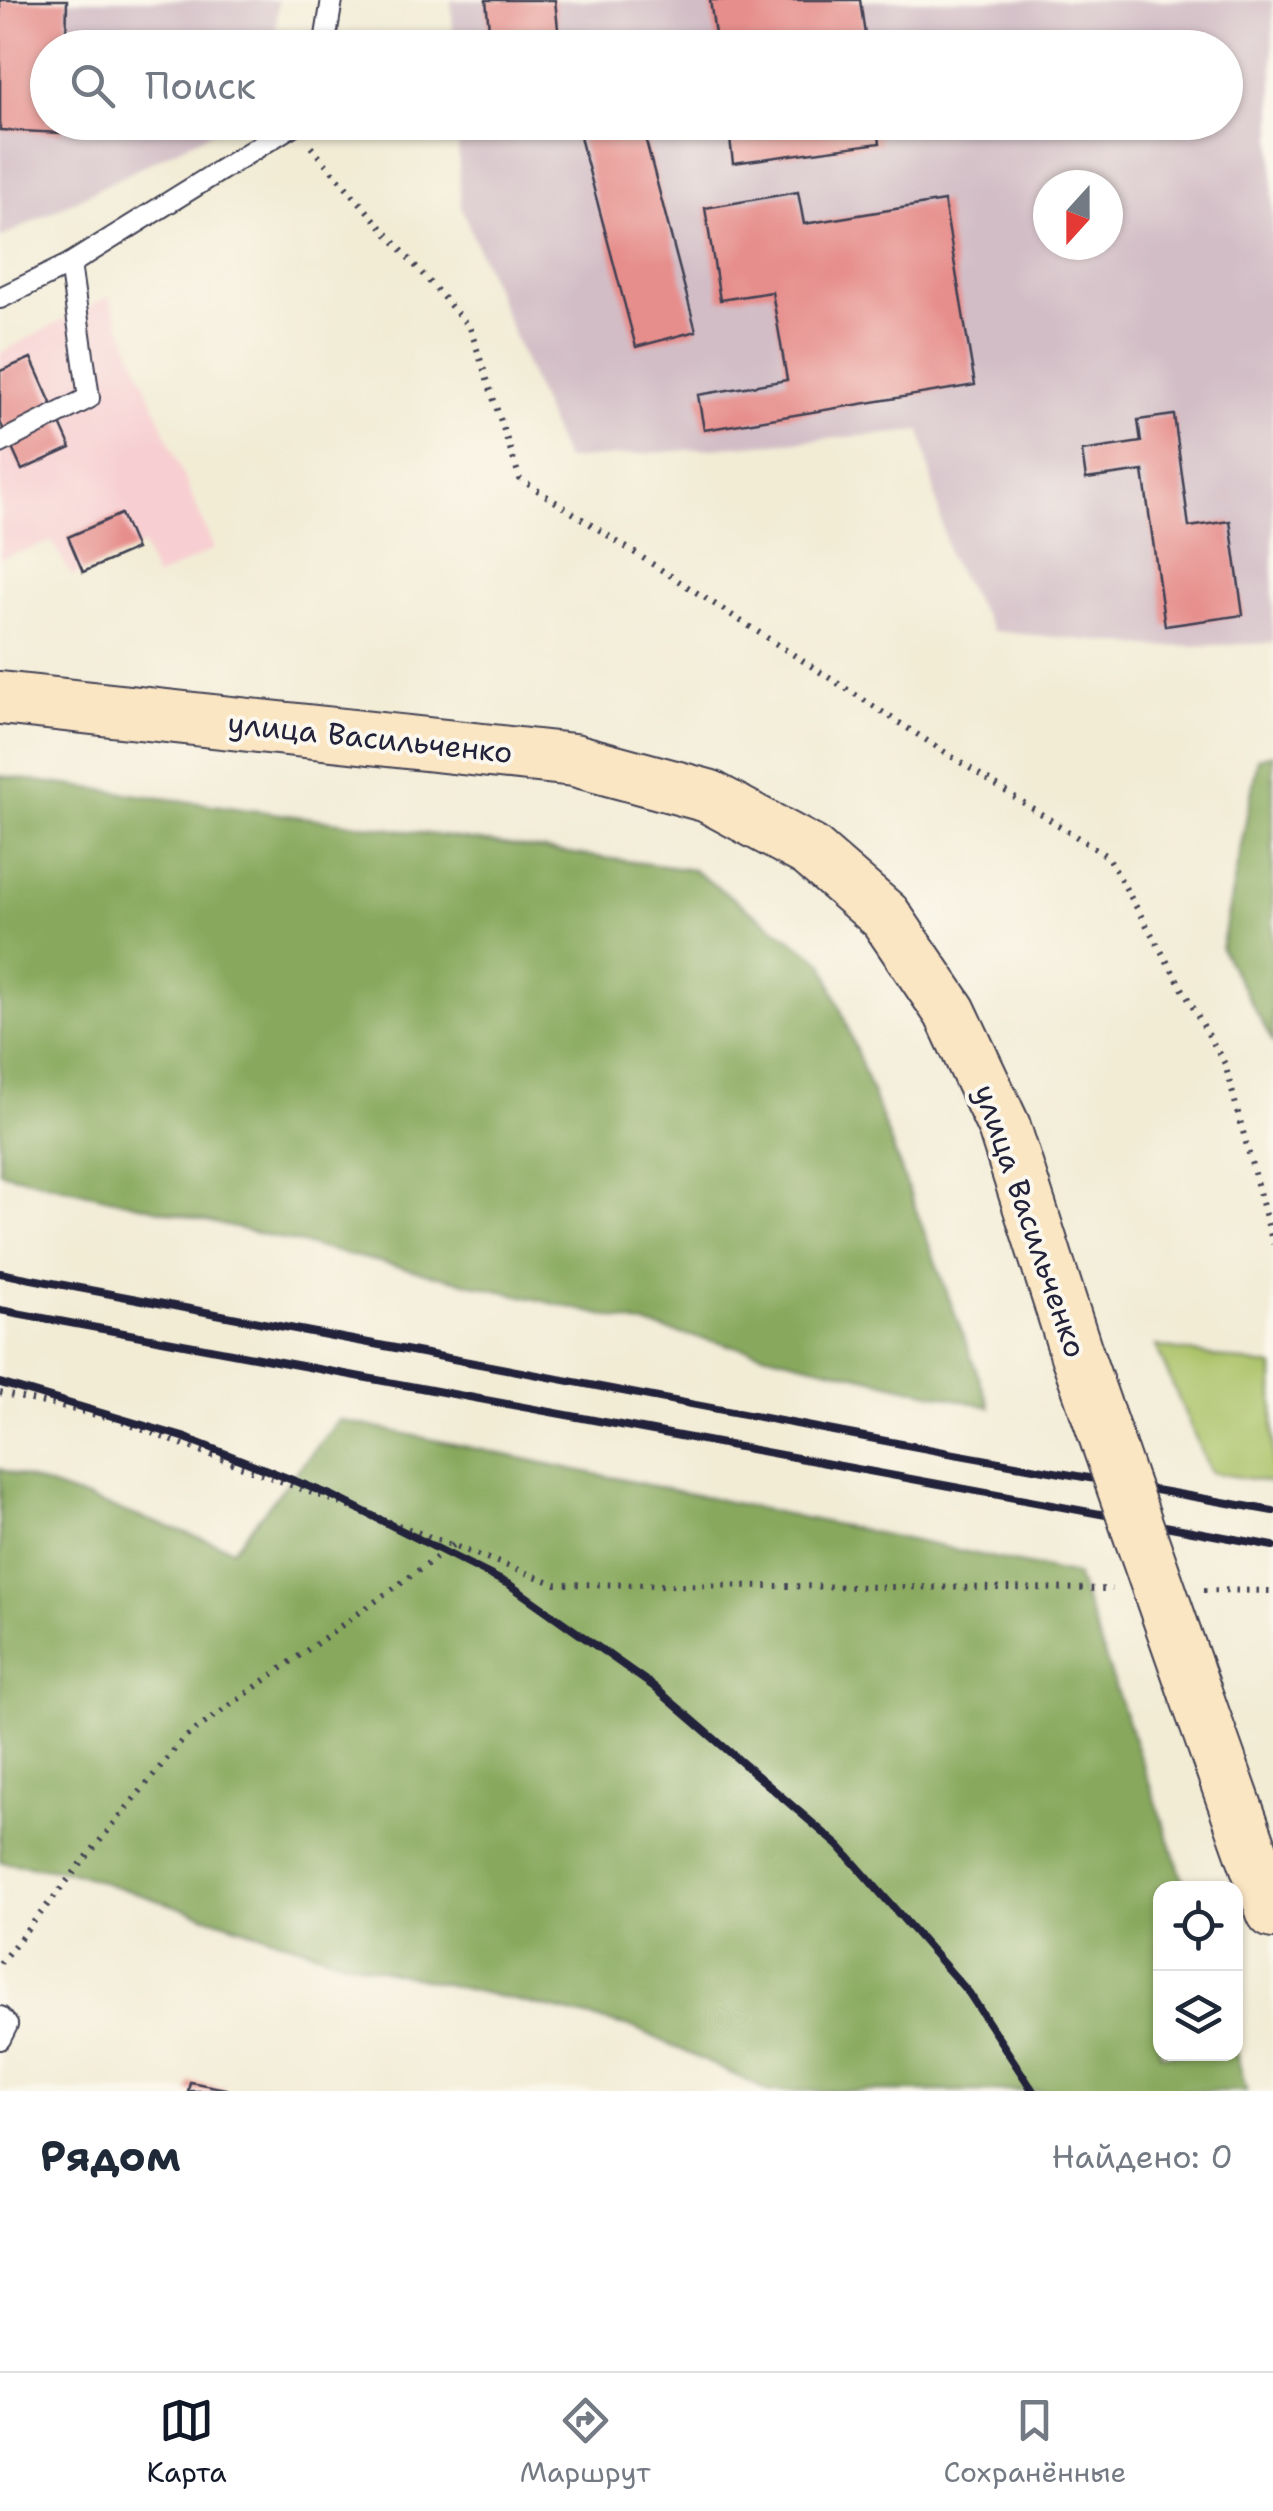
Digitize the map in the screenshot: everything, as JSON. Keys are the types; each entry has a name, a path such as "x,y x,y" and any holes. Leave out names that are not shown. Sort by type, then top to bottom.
{"main road":[{"name":"улица Васильченко","path":"0,698 574,760 708,796 810,851 885,916 950,1012 1004,1126 1077,1356 1273,1912"}],"lane":[{"path":"327,30 332,0"},
{"path":"0,298 70,264 272,140"},
{"path":"0,443 88,398 70,264"},
{"path":"0,2016 6,2025 0,2039"}],"path":[{"path":"309,140 470,328 520,479 1108,857 1225,1064 1273,1244"},
{"path":"0,1392 114,1418 556,1584 1114,1590"},
{"path":"0,1962 183,1739 454,1545"},
{"path":"1193,1590 1273,1591"}],"shaded area":[{"path":"0,0 278,0 276,30 30,30 30,140 195,140 0,238"},
{"path":"451,0 1273,0 1273,643 1157,647 993,631 949,557 921,431 565,460 461,207 458,140 1243,140 1243,30 453,30"},
{"path":"109,296 214,549 155,578 143,545 72,576 52,542 0,558 0,353"}],"green space":[{"path":"1273,754 1273,1042 1221,949 1258,758"},
{"path":"0,776 693,870 823,962 990,1407 0,1172"},
{"path":"1156,1346 1273,1367 1273,1483 1210,1472"},
{"path":"339,1420 1076,1575 1184,1881 1153,1881 1153,2061 1238,2061 1247,2091 768,2091 635,2028 345,1961 71,1872 0,1862 0,1469 233,1549"}],"building":[{"path":"0,0 67,0 66,30 30,30 30,131 0,130"},
{"path":"486,0 555,0 558,30 489,30"},
{"path":"710,0 860,0 864,30 714,30"},
{"path":"581,140 646,140 696,331 636,347"},
{"path":"730,140 880,140 880,143 733,163"},
{"path":"798,192 804,224 944,201 975,385 704,430 698,395 787,380 772,292 720,300 705,208"},
{"path":"31,358 71,448 22,470 0,422 0,371"},
{"path":"1174,415 1189,527 1230,521 1243,615 1165,626 1143,471 1086,479 1082,451 1141,442 1138,420"},
{"path":"121,514 136,549 83,572 68,537"},
{"path":"190,2082 226,2089 226,2091 188,2091"}],"railway":[{"path":"0,1273 1273,1511"},
{"path":"0,1310 1273,1546"},
{"path":"0,1383 183,1437 333,1496 510,1585 653,1686 839,1846 969,1993 1033,2091"}]}
